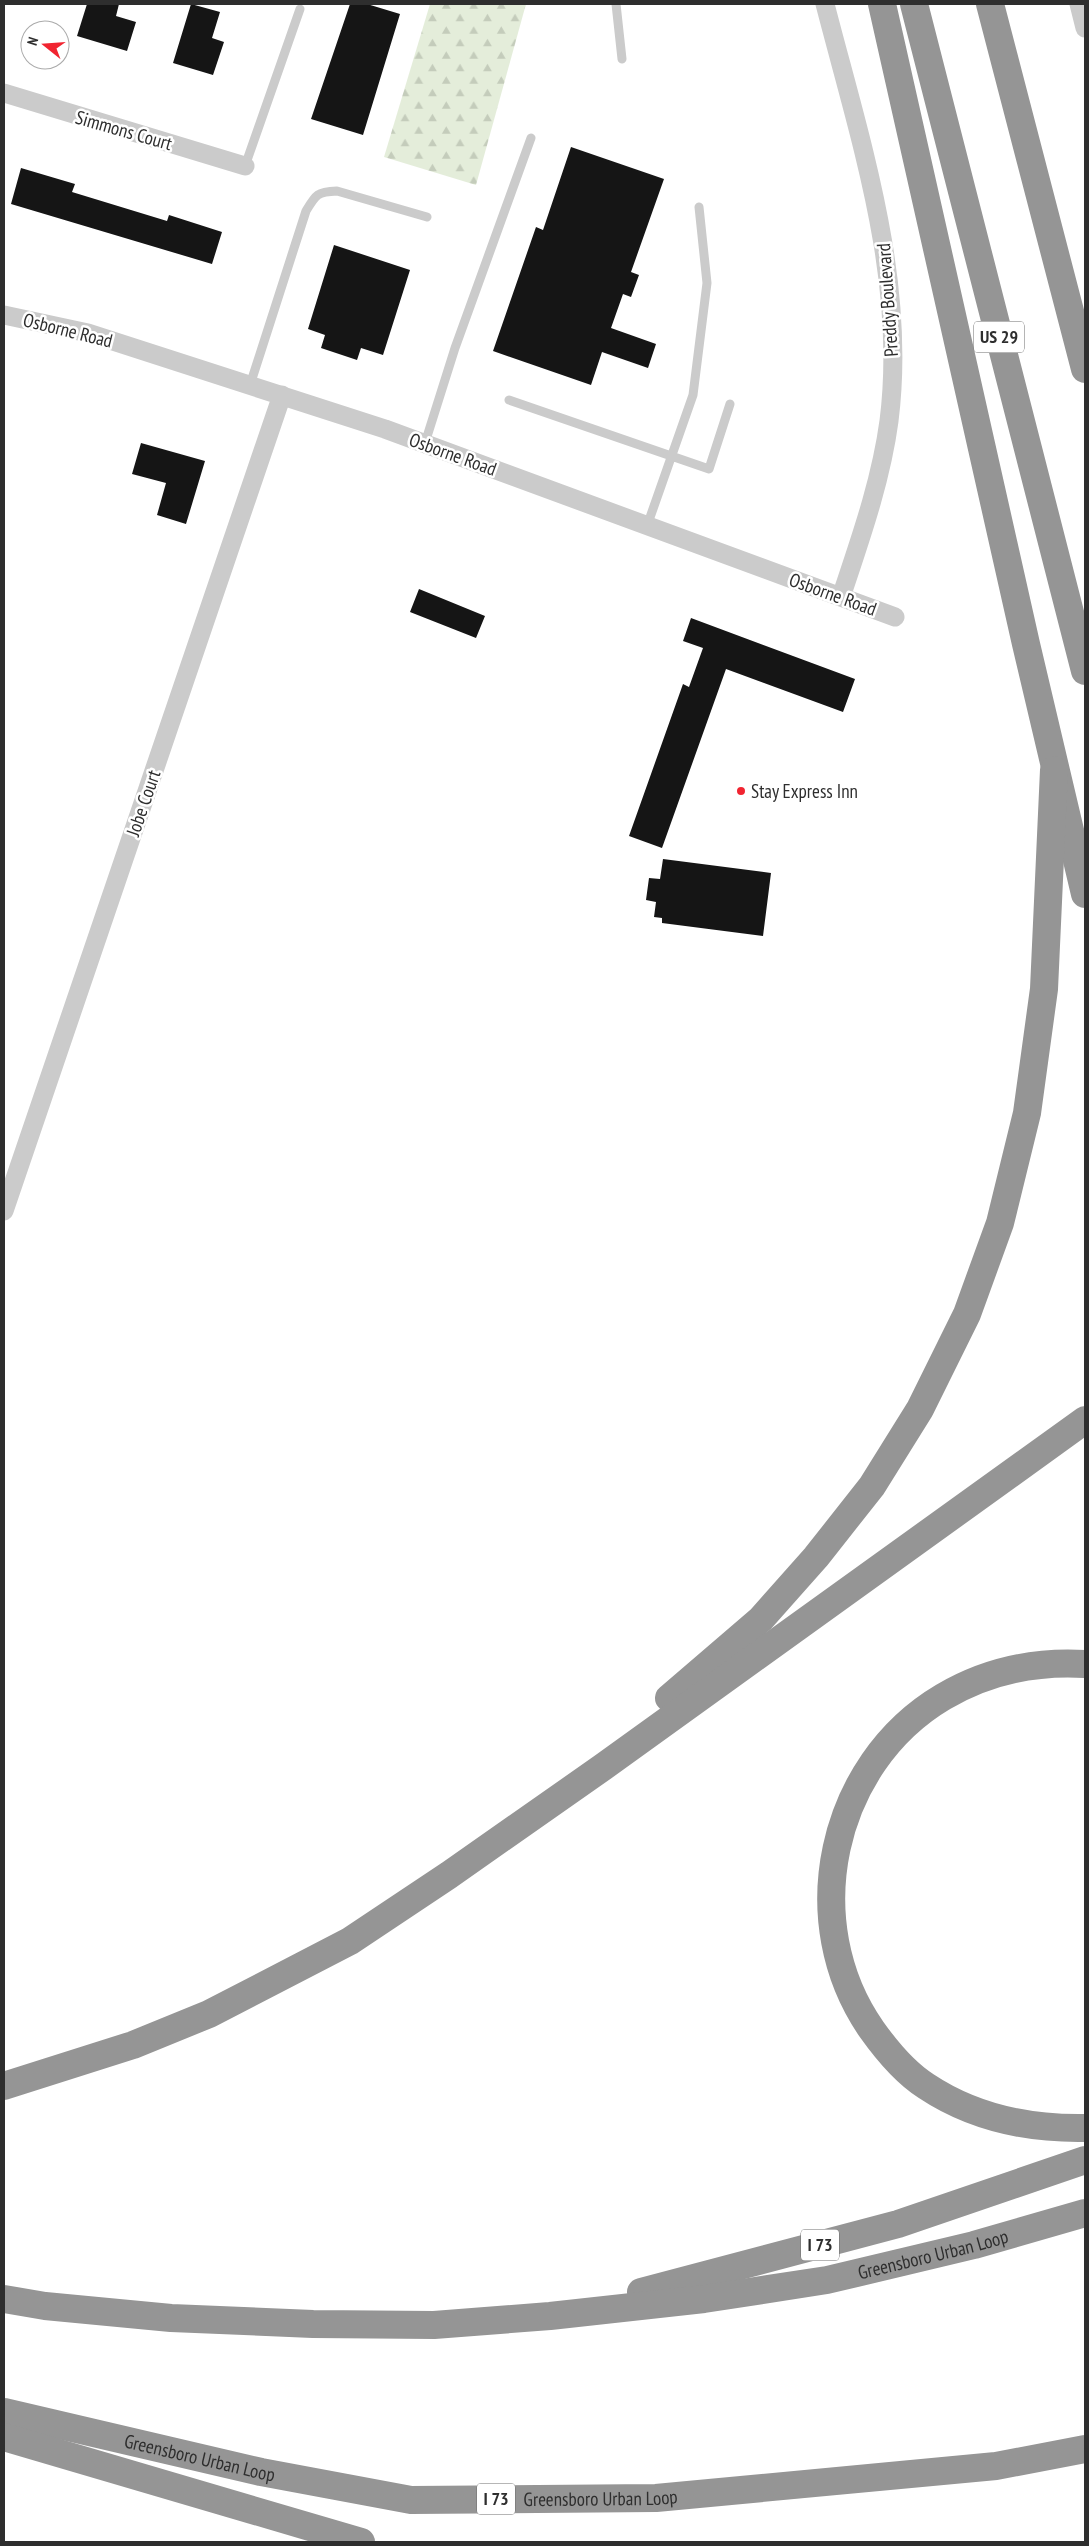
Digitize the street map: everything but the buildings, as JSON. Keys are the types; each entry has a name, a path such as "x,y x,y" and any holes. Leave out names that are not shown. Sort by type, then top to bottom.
{"highway":[{"path":"882,4 1054,770 1085,894"},
{"name":"US 29","path":"914,4 1085,671"},
{"path":"990,4 1085,369"},
{"path":"603,1767 646,1716 705,1669 761,1618 816,1557 872,1486 920,1408 968,1314 1000,1223 1026,1113 1044,989 1054,770"},
{"path":"4,2086 142,2042 209,2014 350,1941 449,1875 603,1767 1085,1420"},
{"path":"1085,1664 1042,1664 996,1673 959,1688 926,1707 903,1726 866,1770 854,1794 837,1842 830,1887 833,1930 844,1977 867,2022 884,2048 904,2069 926,2086 974,2112 1032,2126 1085,2128"},
{"name":"I 73","path":"550,2316 898,2224 1085,2160"},
{"name":"Greensboro Urban Loop","path":"4,2299 45,2306 172,2318 312,2324 434,2325 550,2316 704,2299 827,2280 974,2245 1085,2214"},
{"name":"Greensboro Urban Loop","path":"4,2412 261,2472 411,2500 656,2498 996,2466 1085,2449"},
{"path":"4,2437 361,2542"}],"street":[{"name":"Preddy Boulevard","path":"825,4 876,201 888,271 892,353 889,421 862,536 841,597"},
{"path":"1079,4 1085,28"},
{"name":"Simmons Court","path":"4,93 245,166"},
{"name":"Osborne Road","path":"4,315 88,333 425,444 895,617"},
{"name":"Jobe Court","path":"4,1211 282,396"}],"lane":[{"path":"616,4 622,59"},
{"path":"245,166 300,9"},
{"path":"425,444 455,348 531,138"},
{"path":"250,385 306,211 315,195 337,191 427,217"},
{"path":"647,527 693,395 706,283 699,207"},
{"path":"509,400 709,468 730,404"}],"green space":[{"path":"430,4 526,4 476,185 384,157"}],"place":[{"name":"Stay Express Inn","path":"741,791"}]}
